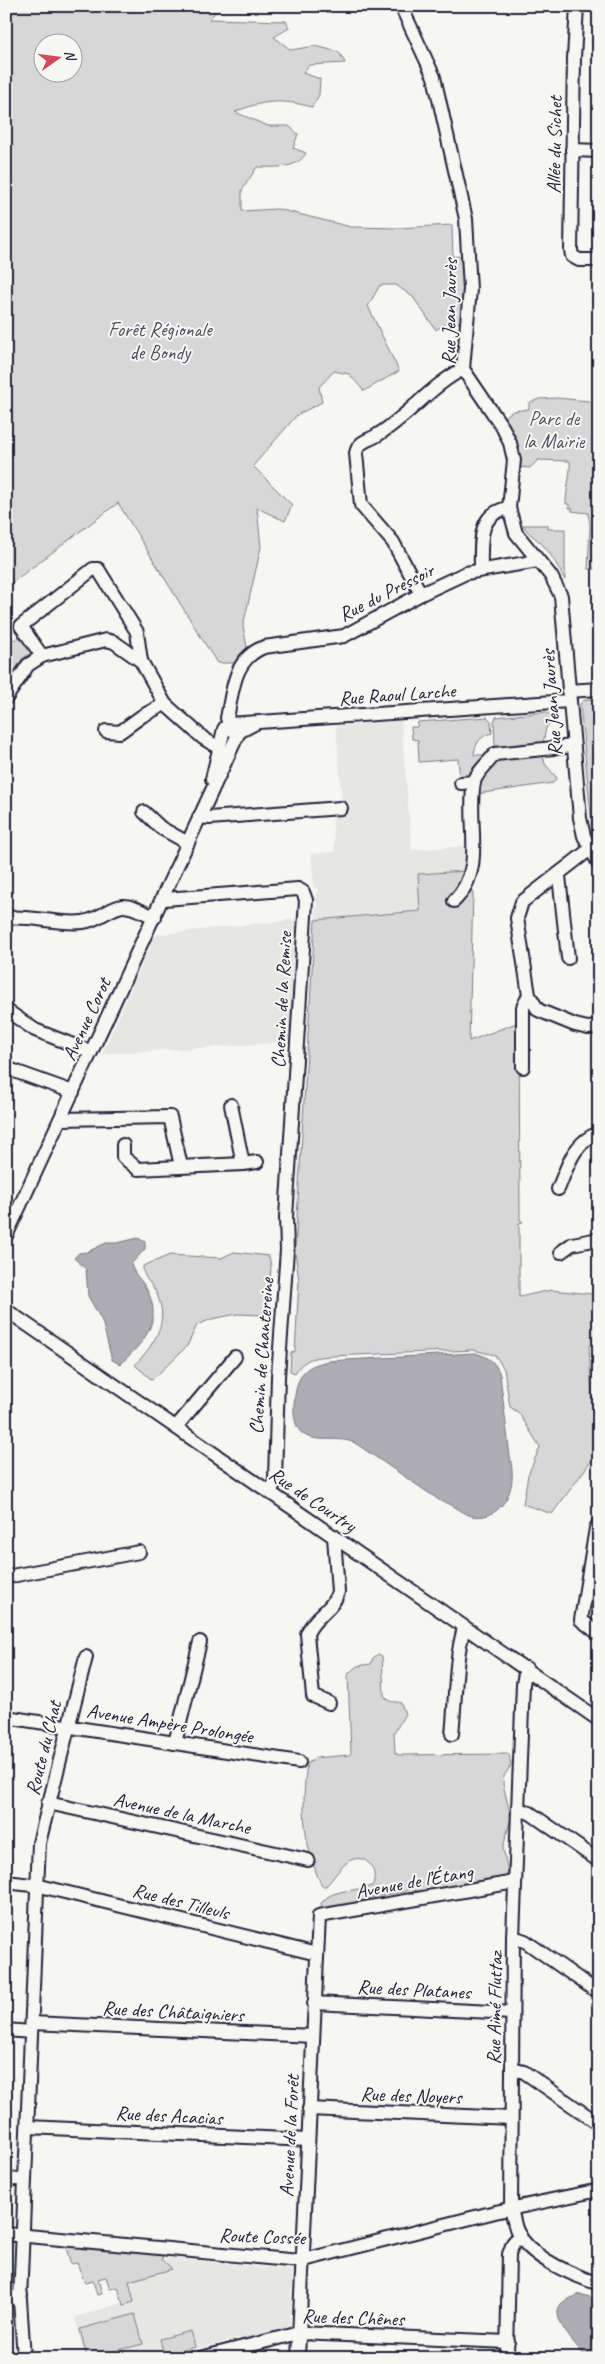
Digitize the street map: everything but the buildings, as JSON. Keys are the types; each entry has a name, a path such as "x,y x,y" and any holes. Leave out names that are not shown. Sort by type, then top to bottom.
{"street":[{"name":"Rue Jean Jaurès","path":"401,6 421,45 434,77 466,219 470,289 463,369 503,428 510,443 514,460 509,508 516,533 551,576 561,596 564,610 568,696 580,818 590,850 599,864"},
{"name":"Allée du Sichet","path":"577,6 571,250 572,256 579,260 599,260"},
{"path":"572,150 599,151"},
{"path":"421,594 394,542 362,505 356,453 358,446 379,434 446,379 463,369"},
{"path":"481,570 481,544 486,520 494,511 509,508"},
{"name":"Rue du Pressoir","path":"226,727 239,668 243,660 255,650 264,647 344,636 421,594 466,573 538,561"},
{"path":"42,656 21,626 93,569 98,570 137,632 141,661"},
{"path":"6,698 28,665 42,656 106,640 114,642 141,661 146,666 166,704 219,748"},
{"name":"Rue Raoul Larche","path":"193,728 226,727 256,722 568,696 599,689"},
{"path":"106,731 120,732 142,716 166,704"},
{"path":"226,727 239,732 256,722"},
{"path":"225,764 224,755 231,734 226,727"},
{"name":"Avenue Corot","path":"199,817 226,727"},
{"name":"Avenue Corot","path":"6,1236 164,899 199,817 239,732"},
{"path":"454,901 461,894 471,875 474,782 495,754 573,746"},
{"path":"461,782 474,782"},
{"path":"199,817 209,818 341,808"},
{"path":"144,812 161,828 188,843"},
{"path":"590,850 559,876 522,902 517,918 529,995 538,1010 575,1025 588,1028 599,1027"},
{"path":"559,876 568,958"},
{"name":"Chemin de la Remise","path":"164,899 298,889 303,892 306,900 286,1217 286,1250"},
{"path":"6,918 29,917 71,923 82,922 95,920 121,906 128,906 155,917"},
{"path":"523,1068 523,1007 529,995"},
{"path":"6,1010 35,1030 91,1052"},
{"path":"6,1068 73,1092"},
{"path":"231,1105 242,1164"},
{"path":"60,1118 170,1117 181,1166"},
{"path":"558,1189 574,1149 584,1139 599,1133"},
{"path":"123,1145 123,1157 138,1169 257,1162"},
{"path":"561,1252 572,1244 599,1240"},
{"name":"Chemin de Chantereine","path":"271,1493 274,1479 277,1386 286,1250"},
{"name":"Rue de Courtry","path":"6,1310 464,1628 599,1719"},
{"path":"176,1427 234,1357"},
{"path":"599,1523 596,1528 581,1620 599,1634"},
{"path":"329,1703 313,1696 307,1634 310,1627 336,1601 338,1592 334,1536"},
{"path":"6,1577 139,1552"},
{"path":"452,1734 456,1698 454,1685 459,1645 464,1628"},
{"path":"175,1742 200,1642"},
{"name":"Route du Chat","path":"24,2358 21,2295 30,2236 25,2180 39,1843 67,1726 86,1657"},
{"name":"Rue Aimé Fluttaz","path":"520,2236 511,2208 512,2013 523,1684 526,1668"},
{"name":"Avenue Ampère Prolongée","path":"6,1717 299,1762"},
{"name":"Avenue de la Marche","path":"48,1803 308,1860"},
{"path":"518,1809 530,1813 599,1861"},
{"name":"Rue des Tilleuls","path":"6,1882 37,1885 317,1954"},
{"name":"Avenue de l’Étang","path":"318,1916 516,1882"},
{"name":"Avenue de la Forêt","path":"298,2358 318,1916"},
{"path":"514,1937 525,1941 599,1993"},
{"name":"Rue des Platanes","path":"314,2003 512,2013"},
{"name":"Rue des Châtaigniers","path":"6,2030 32,2027 313,2036"},
{"path":"512,2069 524,2072 599,2124"},
{"name":"Rue des Noyers","path":"309,2109 512,2118"},
{"name":"Rue des Acacias","path":"28,2127 308,2140"},
{"path":"6,2178 25,2180"},
{"name":"Route Cossée","path":"6,2234 302,2260 511,2208 599,2190"},
{"path":"507,2358 509,2254 513,2243 520,2236 550,2263 598,2282"},
{"path":"6,2300 21,2295"},
{"name":"Rue des Chênes","path":"200,2358 299,2333 508,2342"}],"shaded area":[{"path":"401,721 412,850 464,846 465,871 420,911 315,920 317,888 314,888 311,854 335,852 332,817 343,816 336,726"},
{"path":"298,919 292,1042 102,1054 155,935"},
{"path":"138,1238 145,1242 145,1249 131,1264 152,1302 152,1322 143,1340 120,1364 112,1360 102,1321 88,1296 86,1269 74,1258 79,1253 87,1252 106,1243 117,1243"},
{"path":"475,1353 491,1361 500,1375 512,1467 510,1491 500,1507 490,1514 477,1517 466,1514 448,1503 442,1502 355,1443 341,1440 314,1439 303,1434 295,1422 294,1404 297,1386 303,1373 314,1365 327,1361"},
{"path":"169,2258 293,2270 290,2328 243,2340 239,2338 164,2358 85,2358 75,2317 122,2303 123,2305 134,2302 129,2281 131,2267"},
{"path":"580,2294 599,2300 599,2351 586,2357 570,2339 558,2315 558,2309 562,2303"}],"green space":[{"name":"Forêt Régionale de Bondy","path":"6,6 222,6 209,19 286,21 289,28 274,37 291,50 315,46 339,52 345,63 309,65 303,73 320,79 319,95 312,107 273,102 255,105 235,112 268,126 289,126 298,134 293,148 306,153 291,165 257,167 242,190 242,211 278,209 351,227 399,228 452,225 453,257 465,255 466,298 462,322 445,324 436,330 413,297 396,285 380,285 368,306 399,371 364,391 349,374 334,371 319,387 322,402 297,415 253,466 292,505 285,521 257,508 261,547 243,626 247,647 235,663 217,663 118,503 6,587"},
{"name":"Parc de la Mairie","path":"557,398 599,402 599,569 588,569 590,525 588,513 572,511 572,508 569,508 569,504 566,504 570,461 538,460 530,468 519,467 519,454 504,417 513,411 529,409 529,403 539,399"},
{"path":"523,525 548,525 548,529 565,529 565,580 546,549"},
{"path":"6,631 14,640 20,636 34,651 22,659 11,677 6,674"},
{"path":"599,698 599,851 593,836 580,704 584,700"},
{"path":"546,712 557,721 552,720 546,728 542,748 502,748 495,746 494,721 496,717"},
{"path":"487,717 491,721 492,733 484,736 479,741 474,755 488,755 473,779 460,780 458,759 419,762 418,740 412,739 411,727 417,727 418,722"},
{"path":"542,752 545,764 557,778 553,783 476,794 477,782 504,756"},
{"path":"465,871 473,893 469,1041 519,1022 520,1220 523,1222 519,1223 519,1297 551,1290 592,1294 599,1292 599,1343 589,1346 595,1456 552,1514 523,1504 528,1475 540,1447 519,1413 510,1407 504,1369 495,1355 473,1350 326,1356 306,1361 295,1373 290,1371 291,1353 295,1352 299,1281 295,1251 315,920 420,911 418,874"},
{"path":"234,1252 269,1256 271,1266 268,1310 264,1315 237,1314 212,1319 197,1325 187,1346 152,1380 135,1365 150,1347 159,1329 161,1319 159,1298 145,1275 143,1266 170,1255 221,1258"},
{"path":"378,1654 382,1656 384,1695 390,1701 401,1703 405,1714 394,1733 395,1753 399,1755 509,1754 511,1765 504,1776 503,1784 511,1818 503,1848 508,1872 504,1879 497,1882 488,1880 465,1885 460,1884 424,1893 410,1889 378,1896 325,1912 321,1904 325,1899 344,1891 372,1886 374,1875 371,1866 363,1859 351,1860 341,1868 326,1886 322,1886 311,1856 305,1826 304,1795 307,1764 315,1758 349,1755 351,1753 348,1674 357,1666 371,1664 373,1658"},
{"path":"65,2245 163,2254 162,2259 172,2269 129,2281 134,2302 123,2305 118,2287 110,2289 106,2277 98,2279 102,2294 97,2295 93,2281 85,2283 77,2263 71,2264"},
{"path":"135,2314 143,2344 87,2358 80,2329"},
{"path":"191,2331 195,2347 164,2355 160,2339"}]}
